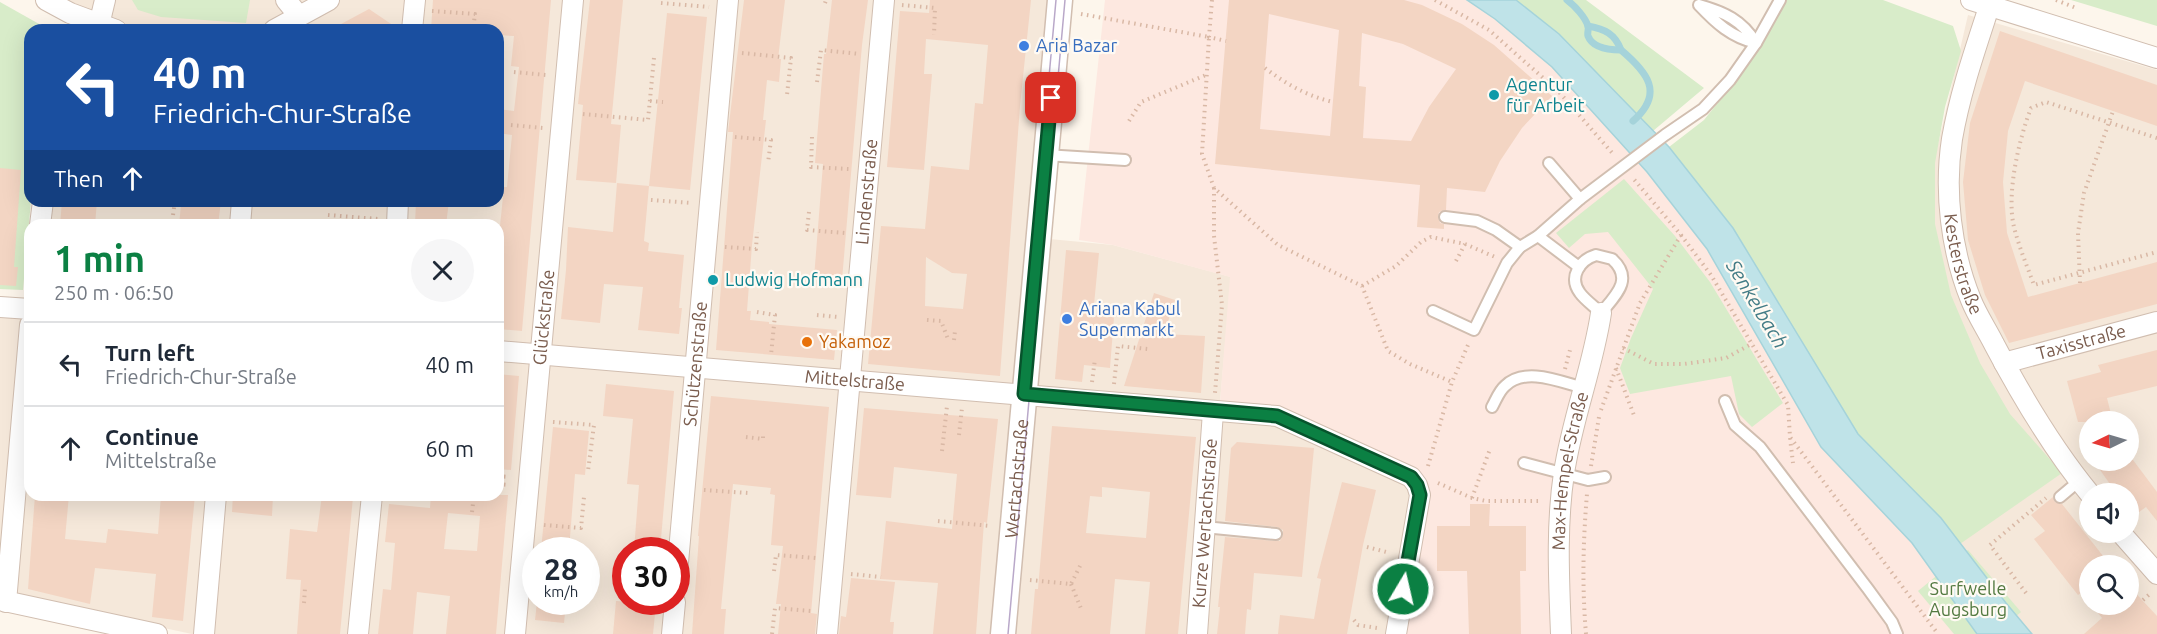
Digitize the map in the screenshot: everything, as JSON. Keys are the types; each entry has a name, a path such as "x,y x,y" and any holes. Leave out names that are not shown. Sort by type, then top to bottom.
{"street":[{"path":"46,0 67,22 83,24"},
{"path":"105,0 107,24"},
{"path":"286,0 299,16"},
{"path":"285,24 328,0"},
{"name":"Glückstraße","path":"515,634 573,0"},
{"name":"Lindenstraße","path":"827,634 884,2"},
{"path":"1984,2 2157,58"},
{"name":"Kesterstraße","path":"1984,2 1952,140 1949,194 1954,243 1971,300 2004,363 2030,412 2081,483"},
{"path":"412,24 414,5"},
{"name":"Schützenstraße","path":"680,537 728,5"},
{"name":"Wertachstraße","path":"1003,634 1059,5"},
{"path":"0,307 24,309"},
{"name":"Max-Hempel-Straße","path":"1561,634 1560,515 1564,474 1573,427 1596,346 1601,313"},
{"name":"Taxisstraße","path":"2004,363 2157,322"},
{"name":"Mittelstraße","path":"504,352 1277,416 1411,477 1417,485"},
{"path":"24,386 3,601 157,634"},
{"name":"Kurze Wertachstraße","path":"1197,634 1213,412"},
{"path":"1396,634 1393,604 1420,495 1417,485"},
{"path":"204,634 215,501"},
{"path":"358,634 371,501"},
{"path":"2130,543 2157,574"},
{"path":"672,634 674,615"}],"lane":[{"path":"1433,310 1474,330 1507,263 1520,247 1538,236 1580,198 1703,109 1730,80 1756,43 1780,0"},
{"path":"1699,5 1723,12 1748,30 1756,43 1741,39 1717,24 1699,5"},
{"path":"1046,155 1125,160"},
{"path":"1549,163 1580,198"},
{"path":"1445,217 1477,221 1520,247"},
{"path":"1538,236 1579,267"},
{"path":"1604,256 1612,259 1622,271 1621,286 1601,313 1579,292 1575,277 1579,267 1588,258 1604,256"},
{"path":"1492,406 1505,385 1526,376 1538,376 1584,388"},
{"path":"1725,401 1736,425 1760,447 1868,589 1892,622 1897,634"},
{"path":"1524,464 1588,480 1605,477"},
{"path":"2060,497 2079,484"},
{"path":"1204,527 1276,534"}],"path":[{"path":"1212,0 1202,154 1214,188 1214,236 1222,305 1213,412"},
{"path":"2056,0 2076,8"},
{"path":"884,2 935,8 934,34"},
{"path":"662,3 728,5"},
{"path":"414,5 475,14 474,24"},
{"path":"1059,5 1226,41"},
{"path":"817,82 821,50 879,57"},
{"path":"724,52 791,58 787,95"},
{"path":"511,125 562,121 648,120 654,58"},
{"path":"1265,68 1289,86 1333,102"},
{"path":"514,72 566,77"},
{"path":"1129,121 1141,102 1206,75"},
{"path":"650,101 663,102"},
{"path":"2157,138 2046,102 2031,108 2022,132 2013,181 2014,225 2034,285 2157,252"},
{"path":"2079,283 2078,233 2084,193 2113,111"},
{"path":"716,136 771,140 768,163"},
{"path":"812,137 811,167 868,170"},
{"path":"1214,188 1278,244 1362,286 1388,351 1410,364 1452,382"},
{"path":"651,200 710,205"},
{"path":"173,215 174,207"},
{"path":"809,212 807,230 862,234"},
{"path":"328,215 397,216"},
{"path":"706,246 756,249 757,232"},
{"path":"1681,235 1711,275 1788,405 1790,437 1938,634"},
{"path":"1362,286 1396,266 1421,242 1431,237 1466,244 1507,263"},
{"path":"1456,261 1466,244"},
{"path":"757,312 775,315 769,375"},
{"path":"927,320 941,321 948,339"},
{"path":"1417,485 1426,472 1452,382 1474,330"},
{"path":"954,340 955,331"},
{"path":"1623,348 1654,364 1684,364 1726,358 1753,343"},
{"path":"1113,402 1118,346 1148,349"},
{"path":"1616,367 1635,418"},
{"path":"942,451 948,388"},
{"path":"535,420 594,425 588,471"},
{"path":"746,437 763,439 763,432"},
{"path":"1472,498 1490,449"},
{"path":"1417,485 1435,482 1472,498 1486,501 1541,501"},
{"path":"2026,593 1990,545 2079,484"},
{"path":"685,488 748,494"},
{"path":"525,524 581,528 584,497"},
{"path":"472,512 473,501"},
{"path":"938,520 1012,529"},
{"path":"774,572 776,555 881,577"},
{"path":"1082,562 1071,584 1082,611"},
{"path":"1009,578 1071,584"},
{"path":"304,603 305,588"},
{"path":"771,634 775,608 829,612"}],"shaded area":[{"path":"67,0 1060,0 1039,238 1113,245 1231,277 1220,402 1417,485 1401,634 192,634 0,593 0,313 24,306 24,501 504,501 504,219 50,219 50,207 504,207 504,24 70,24 72,3"},
{"path":"1105,0 1467,0 1495,19 1552,67 1647,172 1707,249 1896,524 1977,634 1401,634 1417,485 1220,402 1230,277 1113,245 1079,240"},
{"path":"1968,15 2157,70 2157,634 2032,634 1960,544 2042,472 1962,349 1920,222"}],"green space":[{"path":"132,0 250,0 246,23 161,17 138,10"},
{"path":"1516,0 1586,0 1704,88 1653,131 1559,34"},
{"path":"1787,0 1883,0 1953,26 1961,51 1945,107 1935,163 1935,224 1951,295 1980,363 2010,414 2062,473 1960,544 1941,518 1858,434 1733,228 1669,147 1704,120 1749,64"},
{"path":"2071,0 2157,0 2157,26"},
{"path":"0,2 39,24 24,24 24,207 30,207 29,219 24,219 23,290 0,289"},
{"path":"1624,179 1675,236 1710,282 1783,403 1752,427 1739,414 1731,376 1630,394 1620,368 1653,289 1608,232 1585,234 1569,248 1556,233"},
{"name":"Surfwelle Augsburg","path":"1968,550 2021,612 1995,634 1954,634 1918,591"}],"water":[{"name":"Senkelbach","path":"1467,0 1516,0 1559,34 1669,147 1733,228 1858,434 1941,518 2032,634 1977,634 1912,543 1821,447 1707,249 1647,172 1552,67 1495,19"}],"building":[{"path":"433,0 551,0 522,331 504,330 504,219 501,219 502,207 504,207 504,187 507,187 512,135 504,134 504,110 514,111 519,67 511,66 514,36 504,35 504,24 431,24"},
{"path":"590,0 623,0 611,124 621,125 616,183 576,180 583,105 578,104"},
{"path":"744,0 785,0 778,59 781,59 779,82 767,80 763,120 766,120 747,311 751,311 750,320 769,322 769,324 837,330 834,360 716,350 733,132 728,132"},
{"path":"832,0 868,0 862,45 842,280 814,278 823,164 815,163 824,54 826,54"},
{"path":"930,0 1031,0 1020,106 1000,376 868,364 881,226 925,229 931,166 969,170 975,103 983,104 988,45 926,39 924,74 932,74 924,170 887,167 900,11 929,13","holes":["926,257 952,273 967,274 963,309 925,306"]},
{"name":"Agentur für Arbeit","path":"1229,0 1404,0 1422,5 1462,24 1494,45 1552,96 1522,128 1500,161 1485,192 1447,188 1446,210 1439,212 1438,217 1440,223 1444,224 1444,229 1417,227 1420,185 1215,164","holes":["1269,14 1339,30 1330,136 1260,129","1362,33 1403,44 1456,69 1429,107 1411,141 1363,138 1366,87 1359,86"]},
{"path":"369,9 391,24 341,24"},
{"path":"667,13 707,17 690,190 649,186"},
{"path":"2000,31 2157,85 2157,126 2025,81 2008,131 2003,182 2007,233 2028,297 2157,262 2157,304 2009,343 1985,295 1968,240 1963,182 1970,123"},
{"path":"0,168 21,170 14,267 18,267 16,286 0,285"},
{"path":"617,183 649,186 644,241 649,243 648,251 684,255 679,334 638,330 643,287 604,284 600,323 561,319 568,227 613,232"},
{"path":"62,207 96,207 96,219 60,219"},
{"path":"181,207 220,207 219,219 180,219"},
{"path":"416,207 448,207 447,219 415,219"},
{"path":"1066,250 1099,253 1093,315 1114,317 1110,368 1084,365 1082,382 1055,379"},
{"path":"1154,293 1175,300 1164,334 1205,336 1201,393 1124,386"},
{"path":"2157,350 2157,386 2107,398 2110,411 2079,411 2078,422 2067,381 2101,372 2098,365"},
{"path":"504,375 519,376 511,470 504,469"},
{"path":"606,384 674,391 661,537 635,537 639,485 627,484 633,419 603,416"},
{"path":"711,396 829,407 811,613 817,614 815,634 778,634 781,604 776,604 783,546 771,545 775,495 770,494 771,488 733,484 721,609 726,609 724,634 692,634 698,536"},
{"path":"864,408 998,419 987,523 984,522 976,634 933,634 938,583 880,579 886,521 952,529 957,474 894,467 891,498 856,495"},
{"path":"1052,426 1196,437 1178,634 1145,634 1150,582 1115,579 1110,634 1031,634 1035,589 1038,589","holes":["1102,487 1150,492 1146,538 1086,533 1090,496 1102,497"]},
{"path":"553,427 589,431 585,475 575,474 570,537 542,537"},
{"path":"1237,442 1314,448 1302,577 1254,573 1251,610 1247,609 1245,634 1217,634 1225,537 1280,541 1283,535 1283,530 1277,527 1225,521 1231,448"},
{"path":"2139,468 2157,492 2157,521 2146,507 2139,512 2139,483 2109,483 2101,471 2139,471"},
{"path":"1342,482 1376,490 1363,545 1347,634 1278,634 1280,615 1314,619 1321,579 1317,578"},
{"path":"504,495 508,495 496,634 446,634 450,596 417,592 413,634 378,634 383,589 391,590 395,543 385,542 389,504 430,508 431,501 504,501","holes":["448,513 480,516 477,551 444,549"]},
{"path":"2053,497 2055,502 2062,504 2079,526 2079,543 2093,543 2102,555 2079,555 2078,595 2034,539 2045,531 2031,515"},
{"path":"35,501 68,501 65,539 106,543 108,529 158,534 161,501 194,501 183,621 152,617 156,574 95,568 90,604 28,589"},
{"path":"233,501 273,501 272,516 232,512"},
{"path":"321,501 353,501 340,634 297,634 301,580 286,579 290,529 317,532"},
{"path":"1470,504 1490,504 1489,526 1526,526 1526,571 1520,571 1521,634 1469,634 1467,571 1437,571 1437,526 1470,526"},
{"path":"851,578 895,582 890,622 894,622 893,634 839,634 841,616 846,617"},
{"path":"2139,597 2157,616 2157,634 2084,634 2102,618 2100,615 2139,615"},
{"path":"536,615 565,615 564,623 535,620"},
{"path":"615,615 655,615 653,634 613,634"}],"waterway":[{"path":"1567,0 1585,19 1588,36 1594,44 1607,49 1621,50 1645,75 1649,83 1648,101 1643,111 1633,121"},
{"path":"1588,26 1609,33 1621,50"}],"tram line":[{"path":"1034,242 1056,0"},
{"path":"1008,634 1065,0"}],"place":[{"name":"Aria Bazar","path":"1024,46"},
{"name":"Agentur für Arbeit","path":"1494,95"},
{"name":"Ludwig Hofmann","path":"713,280"},
{"name":"Ariana Kabul Supermarkt","path":"1067,319"},
{"name":"Yakamoz","path":"807,342"}],"route":[{"path":"1051,98 1024,394 1277,416 1411,477 1420,495 1403,589"}]}
